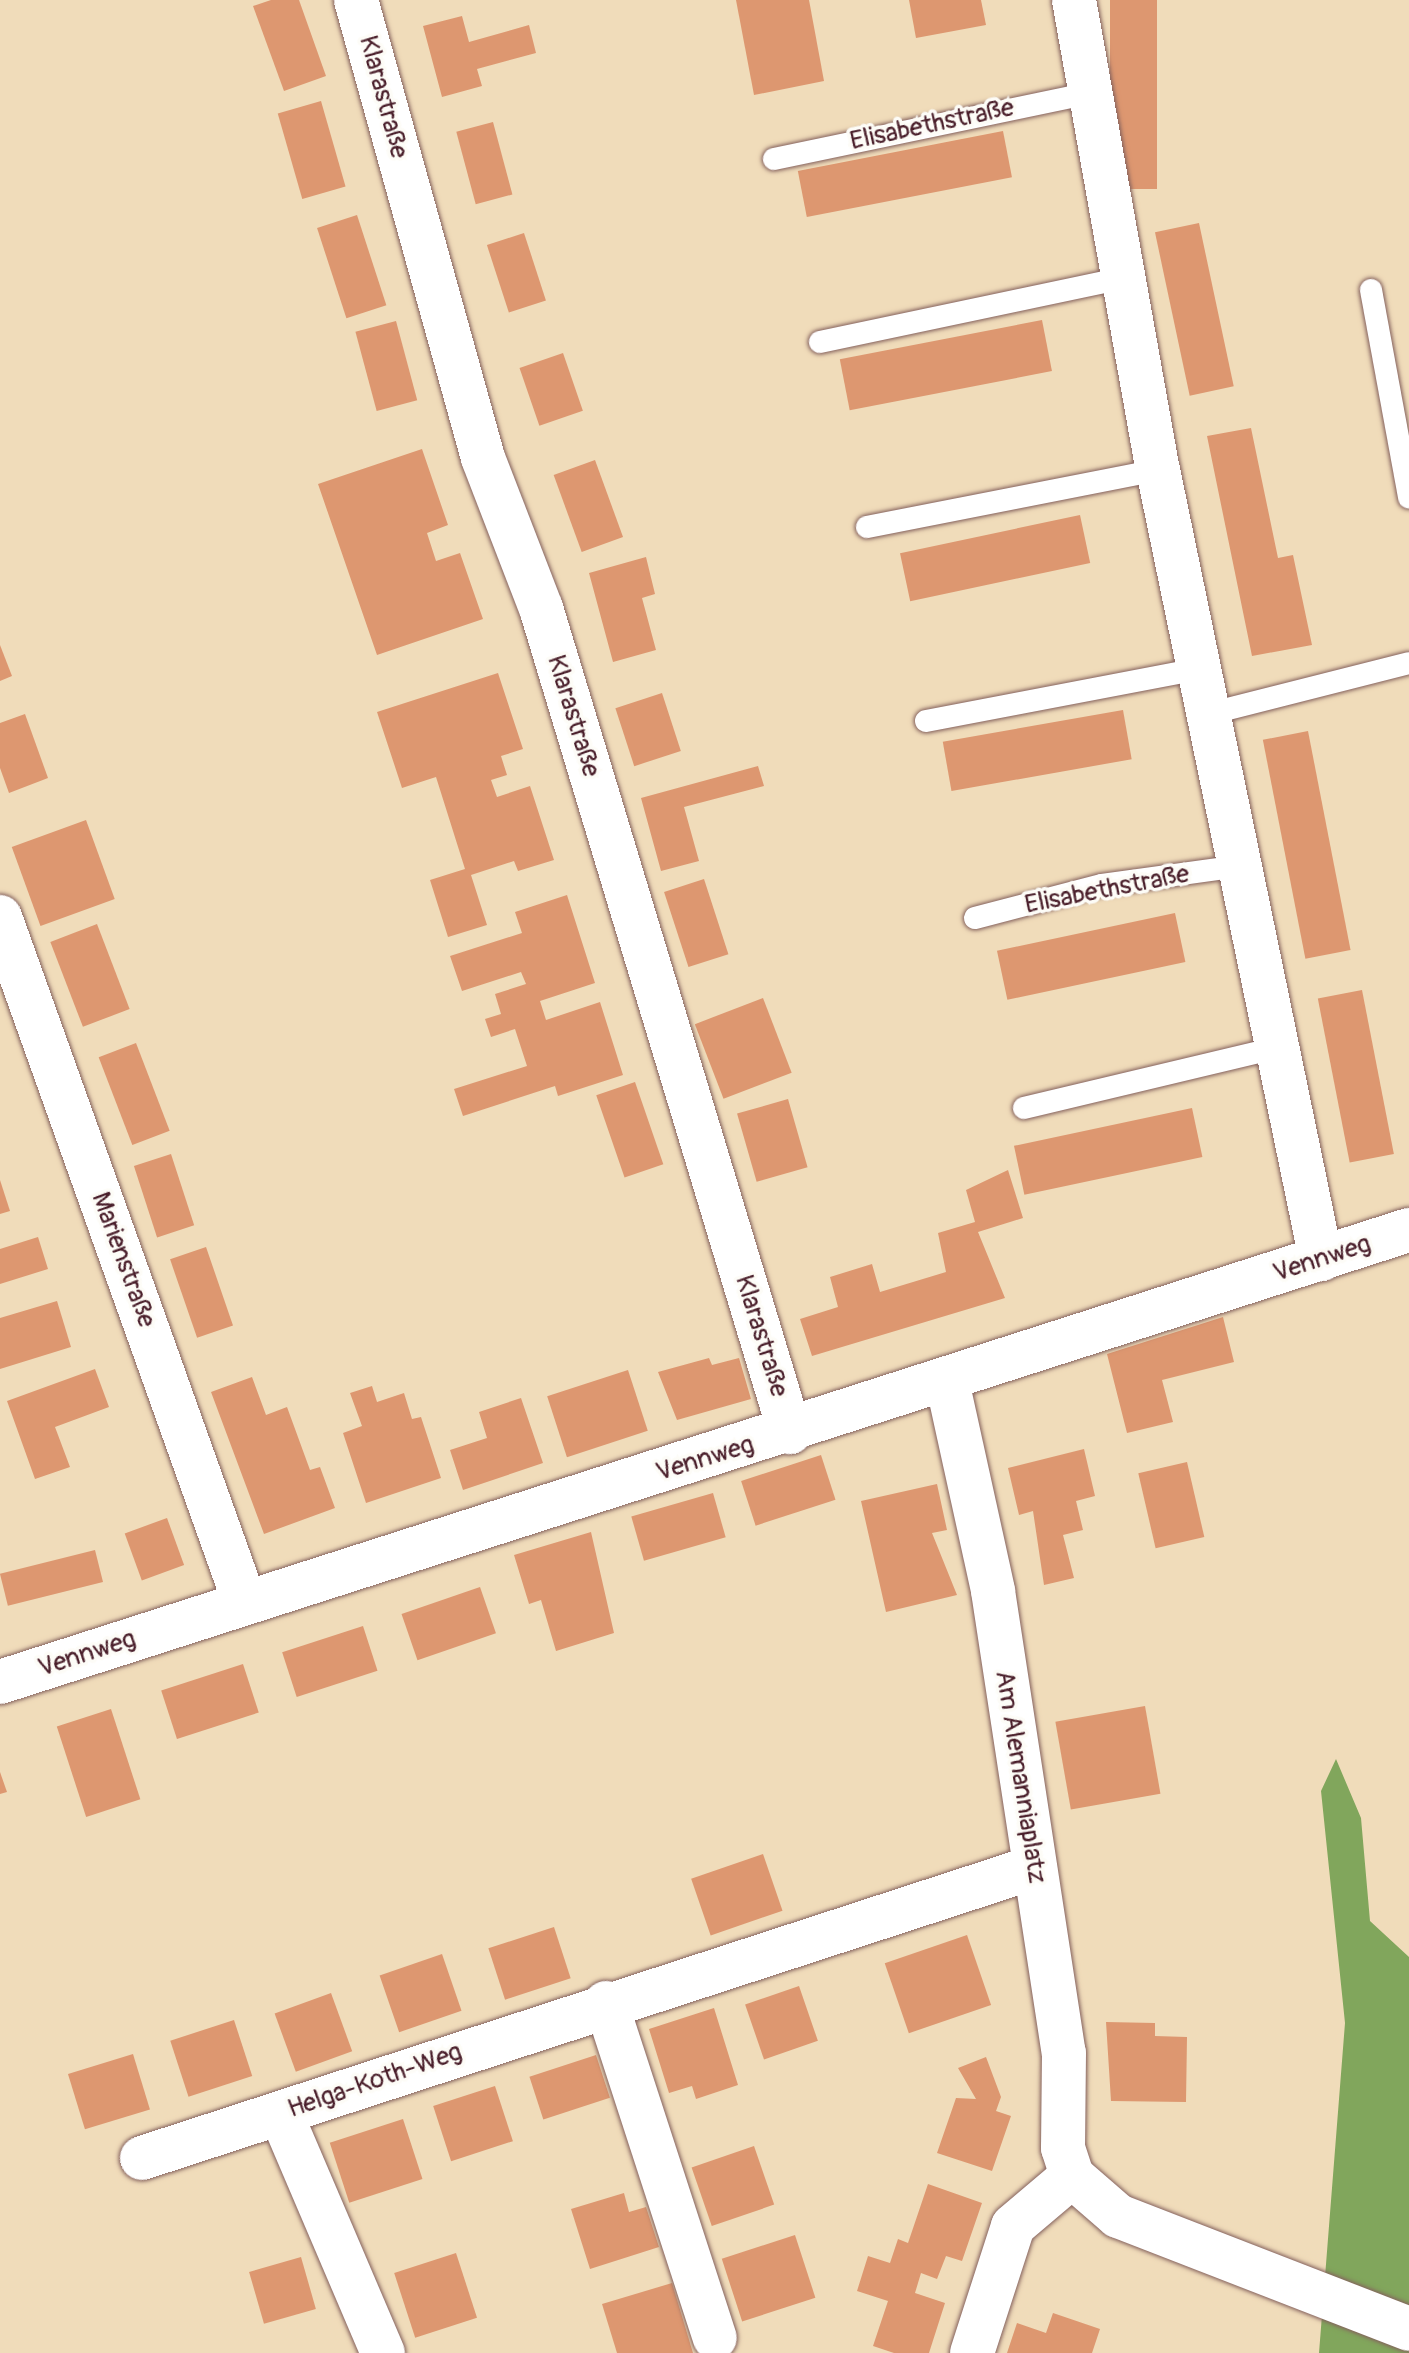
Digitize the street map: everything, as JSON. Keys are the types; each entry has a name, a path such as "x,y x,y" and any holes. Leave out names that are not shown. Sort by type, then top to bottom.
{"street":[{"name":"Klarastraße","path":"356,0 483,458 541,608 790,1432"},
{"path":"1074,0 1158,470 1203,668 1275,1048 1321,1259"},
{"name":"Marienstraße","path":"0,917 245,1603"},
{"name":"Vennweg","path":"0,1682 790,1432 1409,1230"},
{"name":"Am Alemanniaplatz","path":"947,1381 993,1591 1064,2053 1063,2148 1072,2176"},
{"name":"Helga-Koth-Weg","path":"142,2158 606,2003 1035,1867"},
{"path":"606,2003 715,2338"},
{"path":"281,2114 383,2353"},
{"path":"972,2353 1013,2226 1072,2176 1118,2216 1409,2329"}],"lane":[{"name":"Elisabethstraße","path":"774,159 1090,93"},
{"path":"820,342 1123,278"},
{"path":"1371,290 1409,498"},
{"path":"867,527 1158,470"},
{"path":"1212,713 1409,663"},
{"path":"926,721 1203,668"},
{"name":"Elisabethstraße","path":"975,918 1102,885 1239,866"},
{"path":"1024,1108 1275,1048"}],"green space":[{"path":"1336,1759 1361,1818 1370,1921 1409,1957 1409,2353 1319,2353 1345,2023 1321,1791"}],"building":[{"path":"271,0 299,0 326,76 284,91 253,6"},
{"path":"736,0 809,0 824,81 754,95"},
{"path":"909,0 981,0 986,25 916,38"},
{"path":"1110,0 1157,0 1157,189 1110,189"},
{"path":"462,16 469,42 529,25 536,53 477,69 482,86 442,97 423,26"},
{"path":"321,101 346,187 302,199 278,113"},
{"path":"493,122 512,194 476,204 456,132"},
{"path":"1003,131 1012,177 807,217 798,171"},
{"path":"357,215 386,305 346,318 317,228"},
{"path":"1199,223 1234,386 1190,396 1155,232"},
{"path":"524,233 546,301 509,313 487,245"},
{"path":"1042,320 1052,371 850,410 840,359"},
{"path":"396,321 417,400 377,411 355,332"},
{"path":"563,353 583,411 539,426 520,368"},
{"path":"1251,428 1278,558 1293,555 1312,645 1252,656 1207,436"},
{"path":"422,449 448,525 427,533 436,561 460,553 483,619 377,655 318,484"},
{"path":"595,460 623,537 582,552 554,475"},
{"path":"1080,515 1090,563 910,601 900,553"},
{"path":"646,557 655,594 642,598 656,650 613,662 589,573"},
{"path":"0,645 12,676 0,681"},
{"path":"498,673 523,749 501,756 507,775 491,780 497,797 530,786 554,860 518,871 514,861 471,875 487,925 448,937 430,880 465,869 436,777 402,788 377,712"},
{"path":"662,693 681,751 634,766 615,708"},
{"path":"1123,710 1132,759 951,791 943,742"},
{"path":"25,714 48,778 9,793 0,768 0,723"},
{"path":"1308,731 1351,950 1305,959 1263,740"},
{"path":"758,766 764,786 684,807 699,861 661,871 641,798"},
{"path":"86,820 115,899 40,926 12,847"},
{"path":"704,879 728,954 688,967 664,892"},
{"path":"567,895 595,983 540,1001 546,1020 600,1002 623,1075 558,1096 555,1086 463,1116 454,1089 527,1066 515,1029 491,1037 485,1019 501,1014 495,994 526,984 521,972 462,991 450,956 522,933 515,912"},
{"path":"1175,913 1185,962 1007,1000 997,951"},
{"path":"97,924 130,1009 83,1027 50,942"},
{"path":"1362,990 1394,1154 1350,1163 1318,999"},
{"path":"763,998 792,1073 724,1099 695,1024"},
{"path":"136,1043 170,1131 132,1145 99,1057"},
{"path":"635,1082 663,1164 625,1178 596,1095"},
{"path":"788,1099 808,1167 757,1182 737,1114"},
{"path":"1192,1108 1202,1157 1024,1195 1014,1146"},
{"path":"171,1154 194,1225 157,1237 134,1166"},
{"path":"1008,1170 1023,1218 978,1232 1005,1298 812,1356 800,1319 838,1307 830,1277 872,1264 880,1292 946,1272 938,1233 975,1222 966,1190"},
{"path":"0,1180 10,1211 0,1214"},
{"path":"38,1237 48,1269 0,1284 0,1249"},
{"path":"206,1247 233,1325 197,1338 170,1259"},
{"path":"57,1301 71,1347 0,1369 0,1318"},
{"path":"1223,1317 1234,1362 1162,1380 1173,1422 1127,1433 1107,1354"},
{"path":"709,1358 712,1365 739,1358 751,1399 677,1420 658,1372"},
{"path":"95,1369 109,1407 55,1427 70,1467 35,1479 7,1401"},
{"path":"628,1370 648,1431 567,1457 547,1396"},
{"path":"252,1377 266,1415 287,1407 310,1470 320,1467 335,1508 264,1534 211,1392"},
{"path":"372,1386 377,1402 404,1393 412,1419 421,1417 441,1478 366,1503 343,1433 362,1426 350,1393"},
{"path":"521,1398 543,1463 463,1490 450,1450 487,1438 479,1412"},
{"path":"1084,1449 1095,1496 1076,1501 1083,1530 1063,1535 1074,1578 1044,1585 1033,1511 1019,1515 1008,1468"},
{"path":"821,1455 836,1500 756,1526 741,1481"},
{"path":"1187,1462 1204,1537 1156,1548 1138,1473"},
{"path":"937,1484 947,1530 932,1533 957,1595 886,1612 861,1501"},
{"path":"713,1493 726,1537 644,1561 631,1516"},
{"path":"167,1518 184,1565 142,1580 125,1533"},
{"path":"591,1532 614,1633 556,1651 541,1600 529,1604 514,1555"},
{"path":"95,1550 103,1582 8,1606 0,1574"},
{"path":"480,1587 496,1633 417,1660 402,1614"},
{"path":"363,1626 378,1671 297,1697 282,1652"},
{"path":"243,1664 259,1713 177,1739 161,1691"},
{"path":"1145,1706 1160,1794 1071,1809 1055,1722"},
{"path":"111,1709 140,1799 86,1817 57,1727"},
{"path":"0,1772 7,1792 0,1794"},
{"path":"763,1854 783,1911 711,1935 691,1879"},
{"path":"554,1927 571,1978 505,2000 488,1948"},
{"path":"967,1935 991,2005 909,2033 885,1963"},
{"path":"442,1954 462,2011 399,2032 380,1975"},
{"path":"799,1986 818,2041 764,2059 745,2005"},
{"path":"331,1993 352,2051 296,2072 275,2014"},
{"path":"714,2008 738,2085 696,2099 692,2086 669,2093 649,2029"},
{"path":"234,2020 252,2076 189,2097 170,2041"},
{"path":"1106,2022 1155,2023 1155,2036 1187,2037 1186,2102 1111,2101"},
{"path":"133,2054 150,2109 85,2129 68,2074"},
{"path":"596,2055 610,2098 543,2119 529,2077"},
{"path":"986,2057 1001,2097 996,2111 1011,2116 992,2171 937,2153 956,2098 976,2099 958,2068"},
{"path":"495,2086 513,2141 451,2161 433,2106"},
{"path":"403,2119 422,2179 349,2203 330,2143"},
{"path":"754,2146 774,2205 712,2226 692,2167"},
{"path":"928,2184 982,2203 962,2261 946,2256 937,2279 921,2273 915,2293 945,2303 929,2353 894,2353 873,2346 888,2301 857,2291 868,2256 890,2263 898,2239 908,2243"},
{"path":"624,2193 629,2212 646,2207 659,2247 590,2269 571,2209"},
{"path":"795,2235 815,2298 742,2322 722,2259"},
{"path":"456,2253 477,2318 415,2338 394,2273"},
{"path":"301,2257 316,2309 264,2324 249,2272"},
{"path":"672,2283 693,2353 617,2353 602,2304"},
{"path":"1053,2313 1100,2329 1092,2353 1007,2353 1017,2323 1046,2333"}]}
